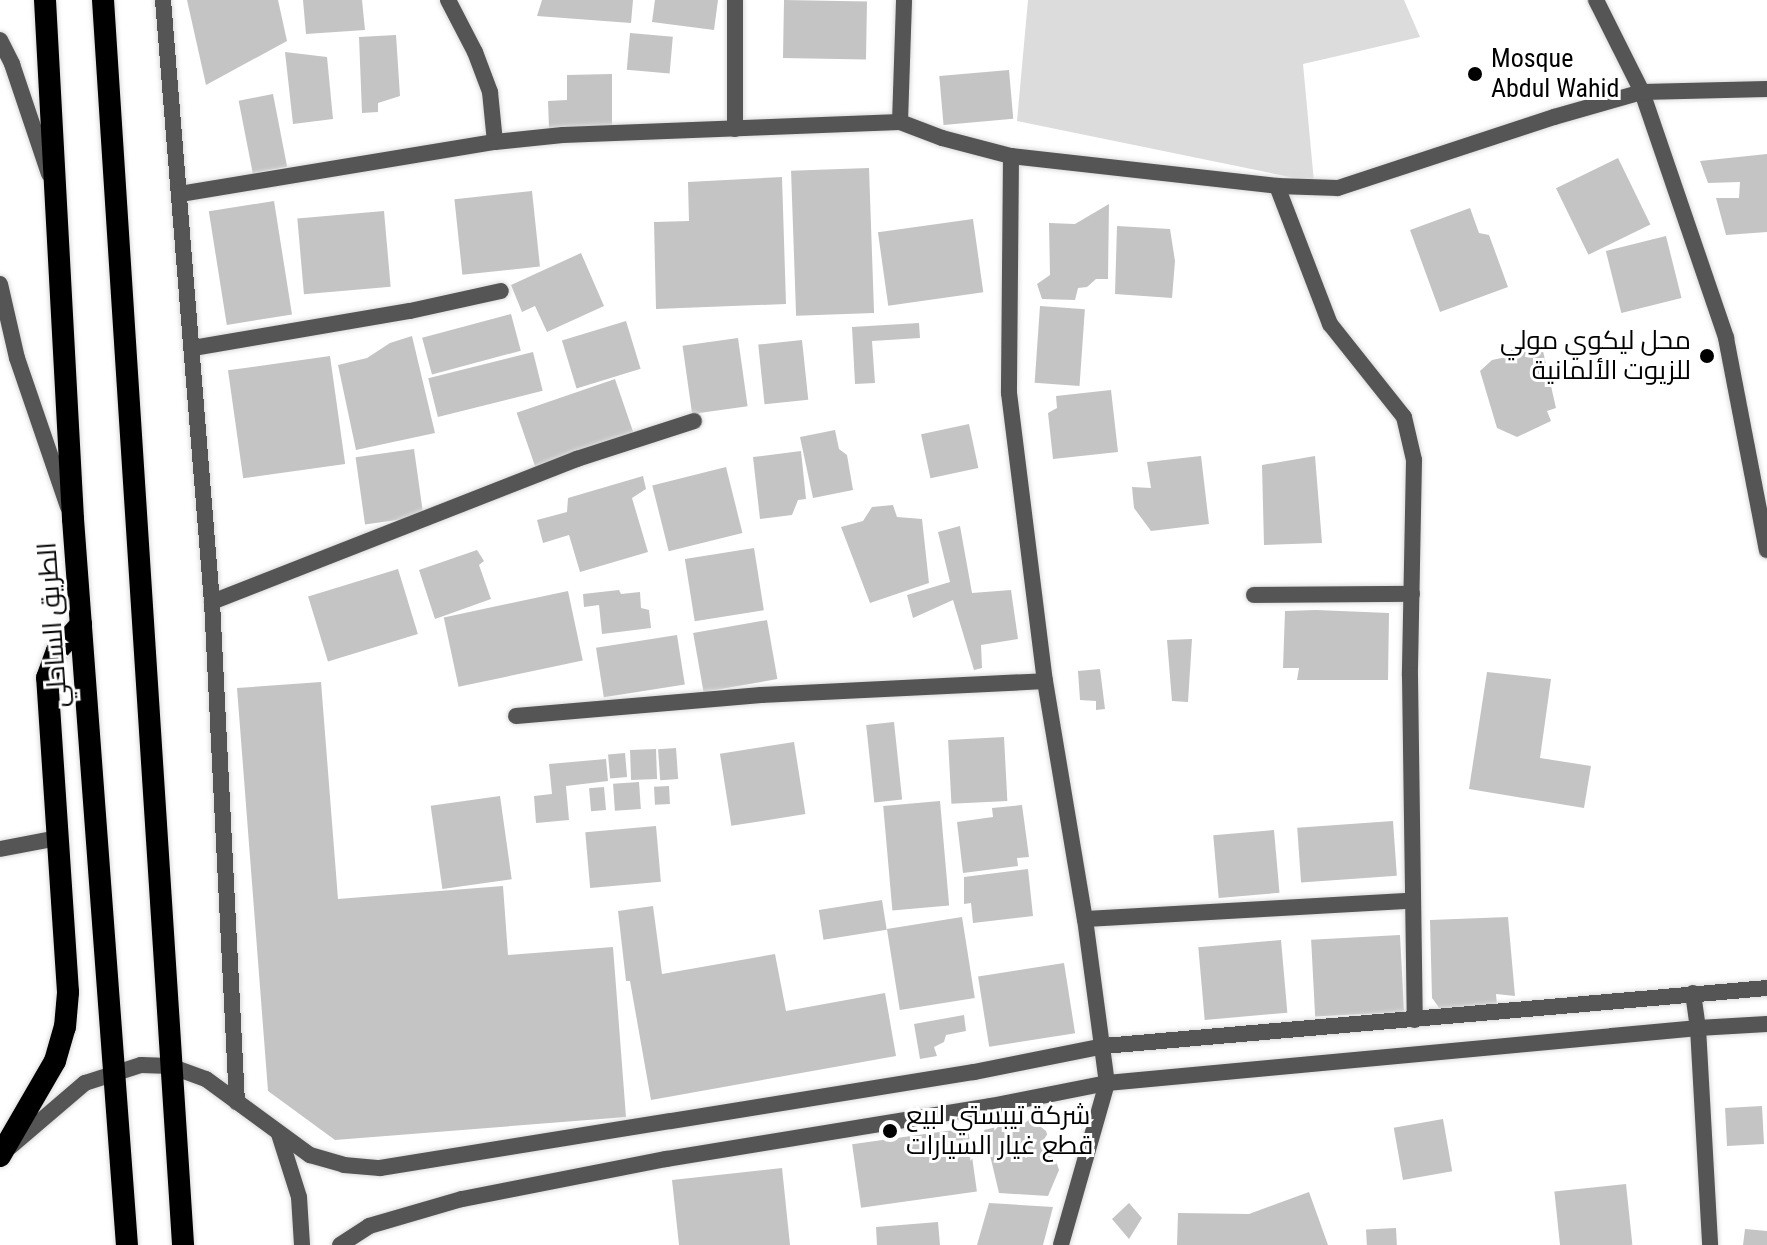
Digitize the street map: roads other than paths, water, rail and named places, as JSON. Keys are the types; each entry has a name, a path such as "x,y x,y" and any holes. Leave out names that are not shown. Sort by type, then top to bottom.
{"highway":[{"name":"الطريق الساحلي","path":"45,0 73,519 127,1245"},
{"path":"103,0 183,1245"},
{"path":"0,1156 55,1061 65,1027 68,992 47,678 57,651 81,624"}],"street":[{"path":"163,0 212,602 237,1102"},
{"path":"448,0 475,52 490,92 495,142"},
{"path":"735,0 735,129"},
{"path":"900,122 904,0"},
{"path":"1596,0 1642,92 1726,338 1767,550"},
{"path":"0,40 12,64 58,199"},
{"path":"180,194 495,142 563,135 900,122 942,138 1011,156 1277,186 1338,188 1554,117 1642,92 1767,89"},
{"path":"1011,156 1009,393 1045,681 1085,919 1107,1083 1061,1245"},
{"path":"1277,186 1330,324 1404,417 1414,460 1411,901 1415,1020"},
{"path":"0,284 17,358 73,519"},
{"path":"193,348 410,311 501,291"},
{"path":"212,602 577,459 694,421"},
{"path":"1254,595 1412,594"},
{"path":"516,716 761,695 1045,681"},
{"path":"0,849 57,838"},
{"path":"1085,919 1411,901"},
{"path":"0,1156 85,1083 141,1065 170,1066 206,1079 310,1155 344,1165 380,1168 974,1072 1104,1046 1767,988"},
{"path":"1693,993 1698,1028 1710,1245"},
{"path":"340,1245 369,1226 462,1199 666,1159 991,1106 1107,1083 1767,1024"},
{"path":"279,1134 299,1197 302,1245"}],"place":[{"name":"Mosque Abdul Wahid","path":"1475,74"},
{"name":"محل ليكوي مولي للزيوت الألمانية","path":"1707,356"},
{"name":"شركة تيبستي لبيع قطع غيار السيارات","path":"890,1131"}]}
